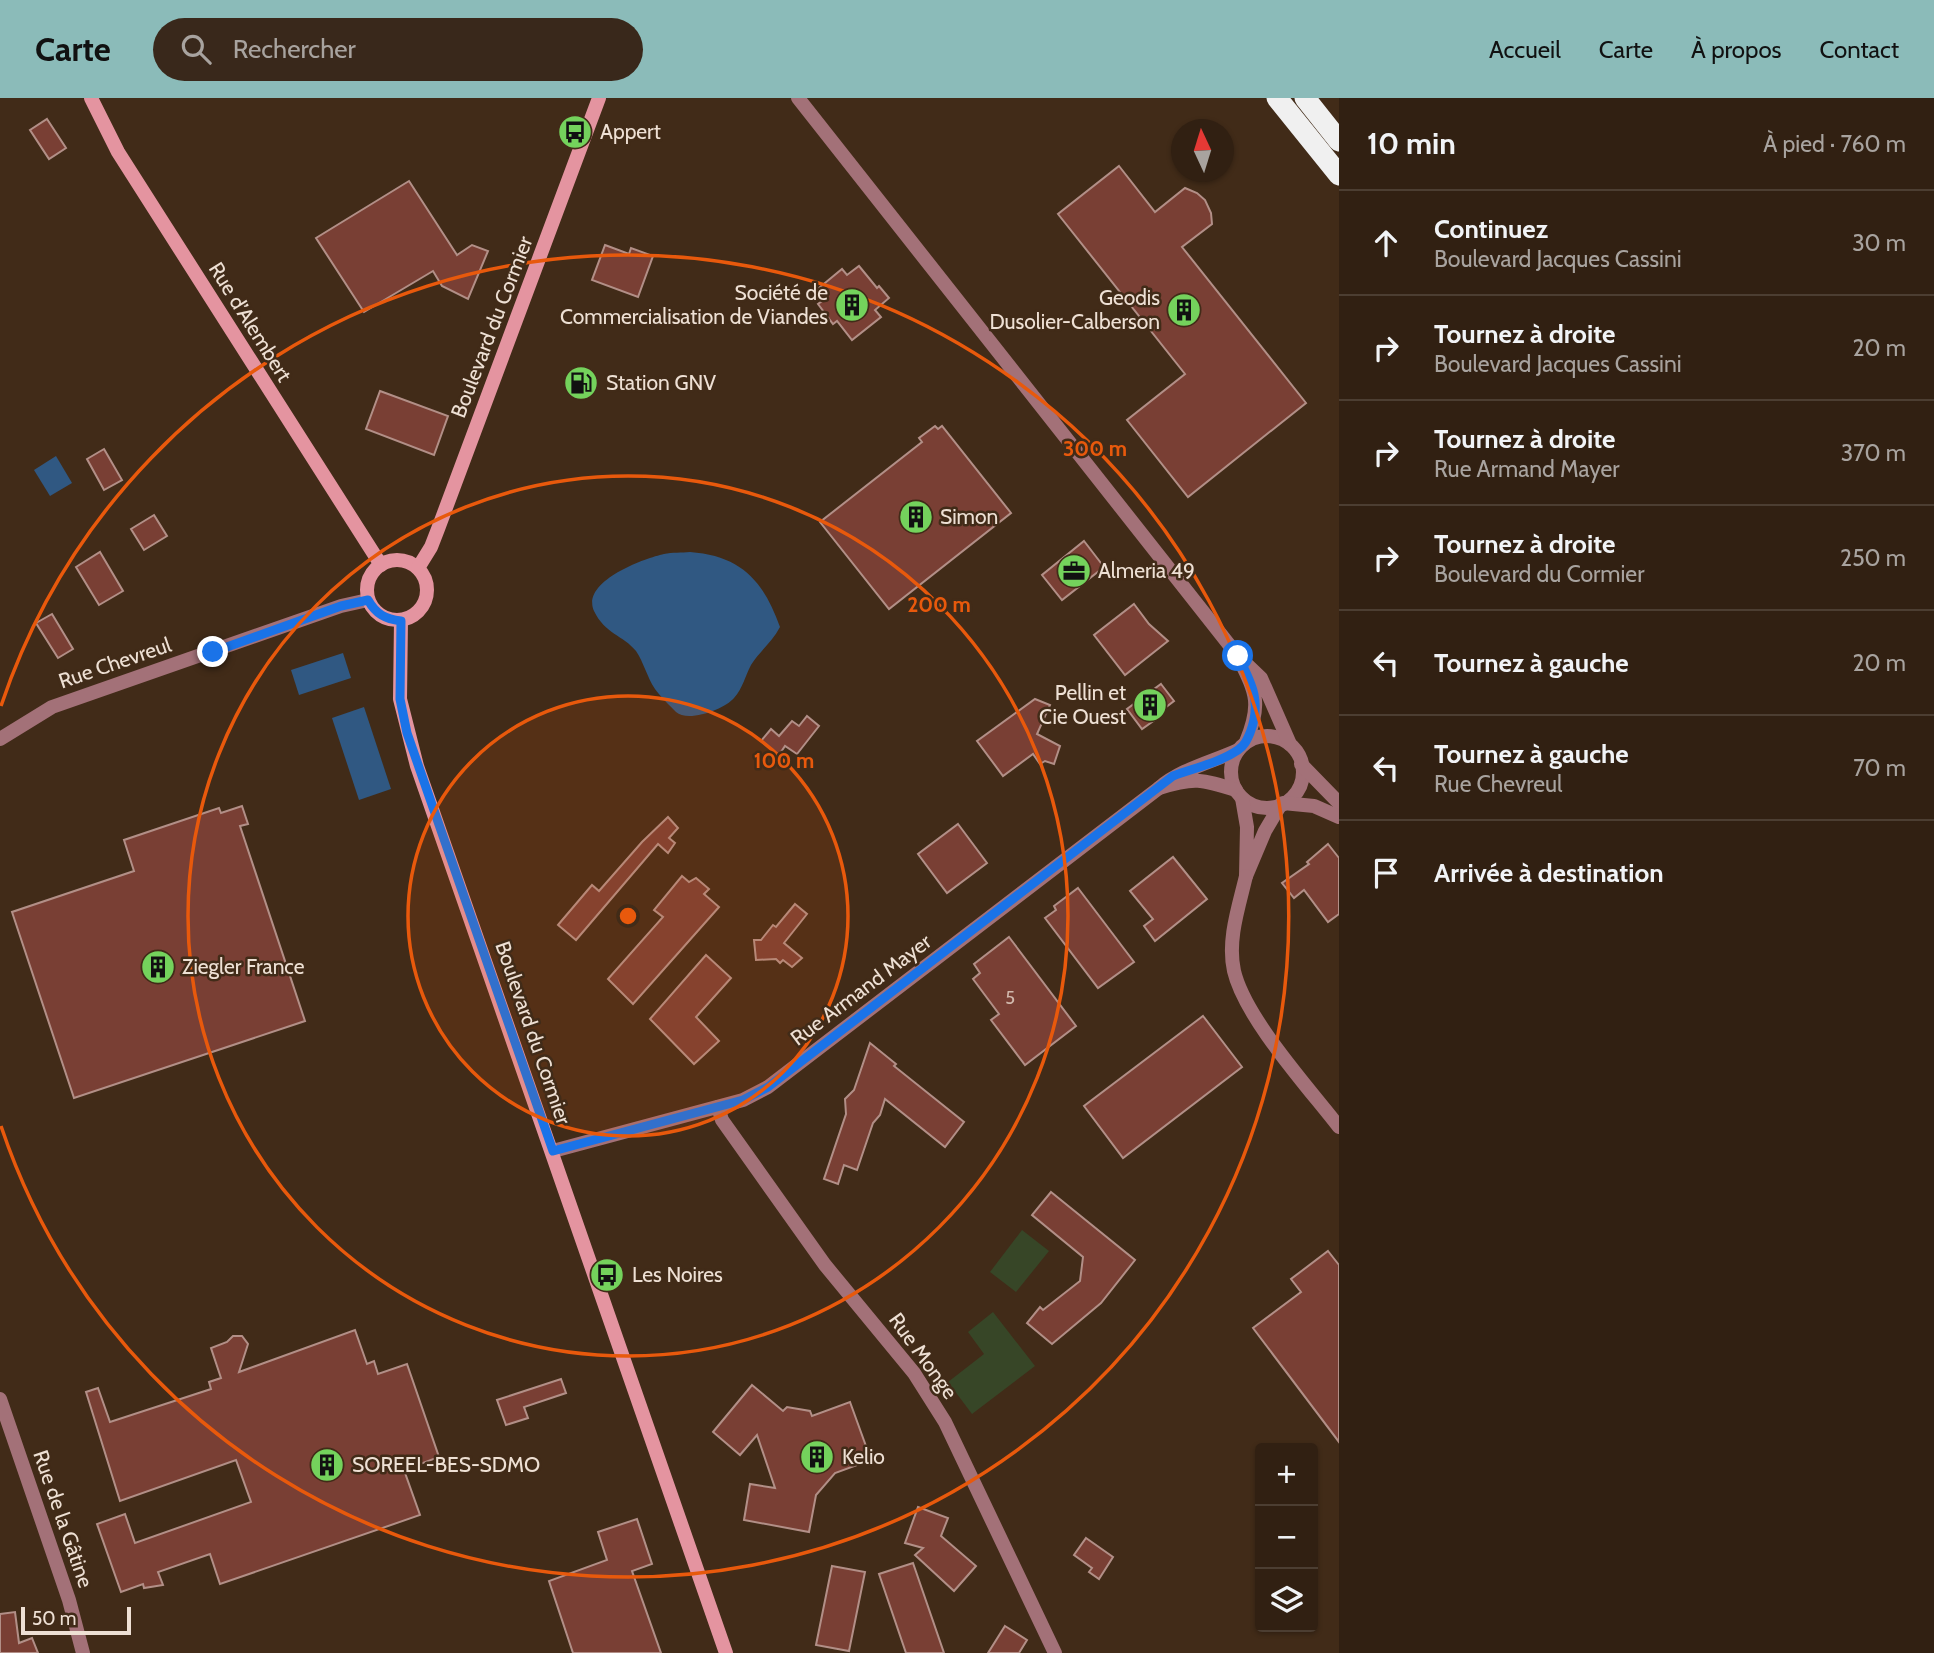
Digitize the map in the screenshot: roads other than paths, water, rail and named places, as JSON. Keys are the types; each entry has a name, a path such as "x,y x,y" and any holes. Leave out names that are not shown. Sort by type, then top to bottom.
{"highway":[{"path":"1277,98 1339,176"},
{"path":"1305,98 1339,141"}],"street":[{"name":"Rue d’Alembert","path":"91,98 118,152 381,565"},
{"name":"Boulevard du Cormier","path":"418,568 431,547 599,98"},
{"path":"798,98 1238,656 1261,678 1290,744 1297,753 1302,775 1299,787 1293,796 1282,804 1265,831 1246,876 1233,936 1234,971 1247,1004 1339,1127"},
{"path":"400,560 418,568 427,582 427,599 417,614 401,621 381,616 373,609 368,600 369,580 381,565 400,560"},
{"name":"Rue Chevreul","path":"0,739 51,706 341,606 368,600"},
{"name":"Boulevard du Cormier","path":"401,621 400,699 407,733 726,1653"},
{"path":"1238,656 1252,684 1256,699 1256,717 1231,769 1247,827 1246,876"},
{"path":"1242,746 1257,737 1268,736 1280,738 1290,744"},
{"name":"Rue Armand Mayer","path":"553,1151 743,1100 768,1087 1173,776 1212,762 1242,746"},
{"path":"1301,764 1339,803"},
{"name":"Rue Armand Mayer","path":"1159,788 1186,780 1204,780 1239,794"},
{"path":"1239,794 1260,807 1282,804 1314,806 1339,817"},
{"name":"Rue Monge","path":"718,1107 722,1120 825,1265 914,1373 945,1422 1055,1653"},
{"name":"Rue de la Gâtine","path":"0,1399 69,1600 83,1653"}],"water":[{"path":"56,456 72,483 50,496 34,470"},
{"path":"690,552 723,559 748,573 766,596 780,627 751,665 734,698 715,710 689,716 676,712 660,695 636,651 598,619 592,600 605,582 629,567 664,554"},
{"path":"343,653 351,678 299,695 291,670"},
{"path":"364,707 391,789 359,800 332,718"}],"place":[{"name":"Appert","path":"575,132"},
{"name":"Société de Commercialisation de Viandes","path":"852,305"},
{"name":"Geodis Dusolier-Calberson","path":"1184,310"},
{"name":"Station GNV","path":"581,383"},
{"name":"Simon","path":"916,517"},
{"name":"Almeria 49","path":"1074,571"},
{"name":"Pellin et Cie Ouest","path":"1150,705"},
{"name":"Ziegler France","path":"158,967"},
{"name":"Les Noires","path":"607,1275"},
{"name":"Kelio","path":"817,1457"},
{"name":"SOREEL-BES-SDMO","path":"327,1465"}]}
